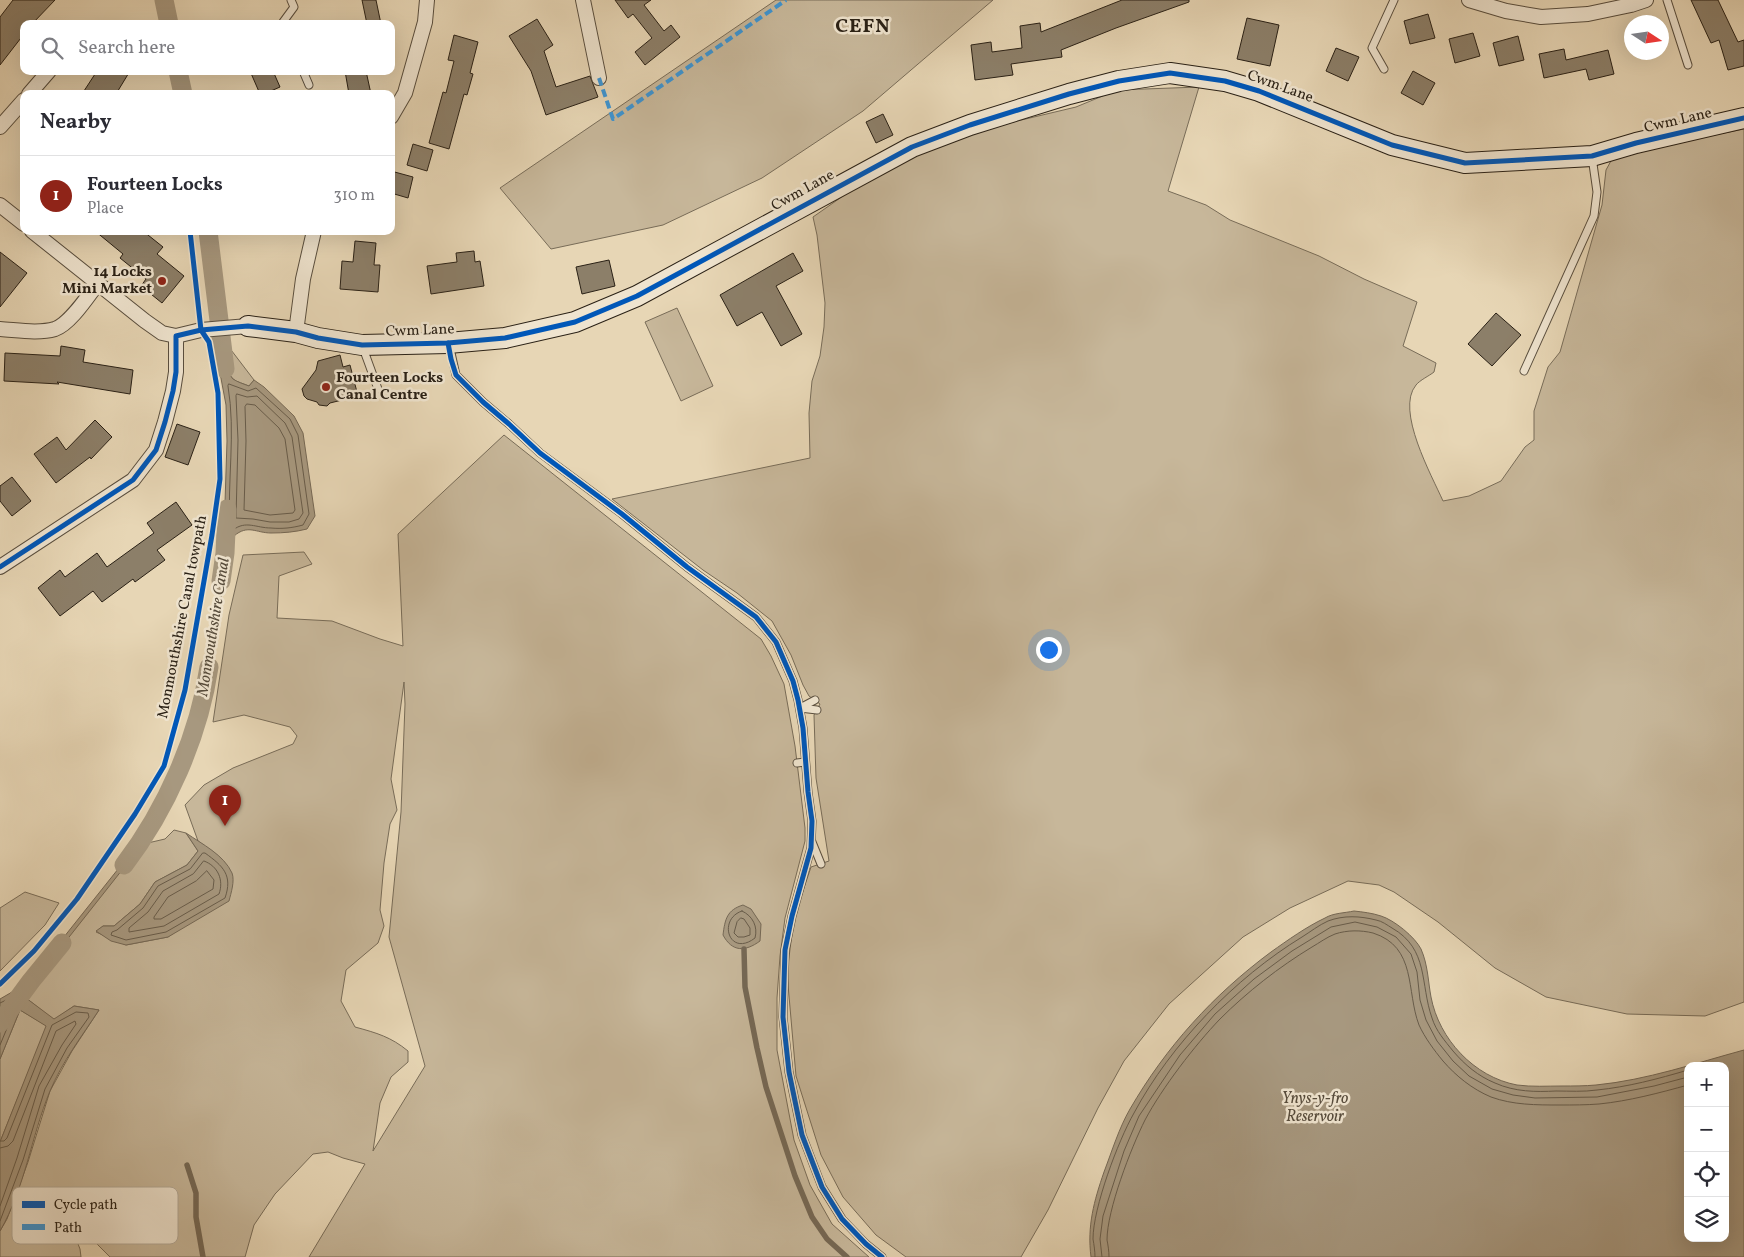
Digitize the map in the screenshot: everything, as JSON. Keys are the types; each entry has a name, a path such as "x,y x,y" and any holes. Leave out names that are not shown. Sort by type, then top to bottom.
{"street":[{"path":"395,110 405,93 425,22 427,0"},
{"path":"583,0 599,78"},
{"path":"1469,0 1506,11 1541,17 1587,7 1631,5 1646,0"},
{"name":"Cwm Lane","path":"176,336 206,330 248,326 296,332 362,346 448,343 505,338 575,322 637,296 912,147 1069,94 1119,81 1170,74 1225,81 1259,90 1392,145 1465,163 1592,156 1636,143 1744,118"},
{"path":"32,90 46,75"},
{"path":"0,127 20,104"},
{"path":"0,205 20,221"},
{"path":"0,567 133,480 156,450 165,422 176,372 176,336 162,333 37,235"},
{"path":"296,332 303,279 313,235"},
{"path":"0,329 37,331 56,329 67,321 98,283"}],"lane":[{"path":"284,20 294,7 291,0"},
{"path":"1384,69 1372,48 1394,0"},
{"path":"1667,0 1688,65"},
{"path":"305,75 310,85"},
{"path":"1524,371 1594,216 1597,192 1592,156"},
{"path":"448,343 456,375 483,402 540,453 756,618 776,642 793,681 800,708 801,763 812,821 811,848 792,916 785,950 783,1017 789,1072 802,1135 822,1187 842,1219 866,1244 882,1257"},
{"path":"362,346 378,389"},
{"path":"800,708 815,700"},
{"path":"800,708 817,710"},
{"path":"811,840 820,864"}],"shaded area":[{"path":"776,0 993,0 863,111 762,178 663,225 551,249 500,188"},
{"path":"1199,87 1168,191 1206,205 1230,220 1319,256 1364,279 1417,302 1403,346 1436,363 1434,372 1416,385 1411,396 1412,426 1424,460 1443,501 1469,496 1501,481 1525,447 1534,440 1534,411 1548,367 1560,352 1602,205 1606,170 1612,159 1655,147 1744,129 1744,1002 1705,1016 1627,1014 1546,997 1495,968 1438,922 1394,892 1379,885 1348,881 1290,908 1243,937 1169,1004 1124,1061 1098,1108 1048,1210 1021,1257 906,1257 876,1235 843,1197 821,1155 796,1076 787,973 794,918 811,867 829,861 816,778 814,715 820,704 809,696 791,655 772,621 612,499 810,458 809,413 812,381 820,356 825,303 813,217 863,182 912,154 992,127 1076,107 1117,90"},
{"path":"677,308 713,386 681,401 645,322"},
{"path":"225,342 254,380 249,386 233,379 230,375 225,362"},
{"path":"504,435 761,639 784,684 795,746 805,828 805,841 785,918 780,956 777,998 777,1050 794,1140 810,1185 832,1224 869,1257 309,1257 365,1164 328,1152 313,1154 275,1194 254,1225 245,1257 110,1257 97,1244 178,1244 178,1187 19,1187 50,1091 72,1051 99,1010 74,1006 54,1020 26,998 31,981 77,926 139,845 165,839 174,830 186,833 198,851 187,865 155,882 140,904 114,926 103,926 96,932 126,945 168,937 181,928 222,859 198,841 185,805 204,785 233,768 293,744 297,736 290,727 244,715 213,722 229,615 243,555 304,552 312,564 279,576 277,618 332,621 403,646 398,534","holes":["404,682 405,704 401,812 389,937 425,1066 373,1151 380,1103 391,1077 408,1062 408,1051 396,1042 383,1036 355,1027 341,1001 346,970 378,943 384,926 380,910 390,824 397,810 391,779"]},
{"path":"25,892 59,903 45,925 0,971 0,908"},
{"path":"20,1010 47,1026 0,1142 0,1059"},
{"path":"12,1205 12,1244 78,1244 81,1257 0,1257 0,1231"}],"water":[{"path":"213,256 220,308 216,308 211,257"},
{"path":"225,342 226,367 233,379 249,386 254,380 264,387 294,416 303,433 315,516 307,529 276,533 244,530 234,536 224,534 227,441 226,405 217,344"},
{"path":"223,557 227,557 208,692 203,692"},
{"path":"186,833 212,850 224,861 232,873 233,880 229,901 168,937 126,945 111,941 96,931 103,926 114,926 140,904 155,882 187,865 198,851"},
{"path":"138,844 141,846 47,965 44,962"},
{"path":"743,905 751,909 761,924 760,941 749,947 739,949 730,945 723,935 730,912"},
{"name":"Ynys-y-fro Reservoir","path":"1354,911 1378,915 1398,925 1409,934 1421,949 1435,1013 1450,1041 1473,1065 1501,1081 1528,1086 1596,1085 1615,1083 1684,1067 1684,1242 1729,1242 1729,1062 1701,1062 1744,1050 1744,1257 1091,1257 1090,1235 1092,1214 1104,1172 1126,1116 1159,1064 1192,1023 1230,986 1277,947 1311,925 1332,915"},
{"path":"31,981 26,998 54,1019 74,1006 99,1010 66,1059 50,1091 43,1108 20,1187 12,1187 12,1207 0,1231 0,1142 46,1026 20,1010 0,1059 0,999"}],"building":[{"path":"13,0 55,0 36,20 20,20 20,39 0,65 0,17"},
{"path":"362,0 376,0 380,20 366,20"},
{"path":"615,0 651,0 644,5 664,31 671,25 680,37 645,65 635,52 652,38 633,14 628,18"},
{"path":"1122,0 1189,0 1189,2 1061,50 1062,57 1011,64 1013,75 975,80 971,45 991,42 992,52 1022,48 1020,26 1040,23 1041,32"},
{"path":"1691,0 1718,0 1738,42 1744,40 1744,66 1728,70 1719,40 1711,43"},
{"path":"1428,14 1435,38 1410,44 1404,21"},
{"path":"1247,18 1279,25 1270,66 1237,59"},
{"path":"537,19 553,45 544,51 556,87 590,76 598,97 546,115 531,71 509,36"},
{"path":"1473,33 1480,56 1455,63 1449,39"},
{"path":"454,35 478,42 470,73 473,74 467,95 464,94 449,149 429,143 443,92 446,93 454,61 448,60"},
{"path":"1518,36 1524,60 1499,66 1493,43"},
{"path":"1336,48 1359,57 1348,81 1326,71"},
{"path":"1564,49 1566,60 1608,50 1614,74 1589,80 1586,69 1544,78 1539,54"},
{"path":"1413,71 1435,83 1423,105 1401,93"},
{"path":"94,75 128,75 118,90 85,90"},
{"path":"252,75 275,75 280,87 273,90 258,90"},
{"path":"346,75 367,75 370,90 348,90"},
{"path":"883,114 893,135 876,143 866,122"},
{"path":"413,144 433,150 427,171 407,165"},
{"path":"395,172 413,177 408,198 395,194"},
{"path":"100,235 148,235 163,247 157,254 184,276 162,303 141,286 146,279 120,258 123,254"},
{"path":"355,241 376,243 374,265 380,265 378,292 340,289 342,261 353,262"},
{"path":"474,251 475,262 480,261 484,286 431,294 427,266 457,262 456,253"},
{"path":"0,252 27,273 0,307"},
{"path":"793,253 803,271 776,286 802,334 781,346 762,312 737,326 720,295"},
{"path":"609,260 615,286 582,294 576,267"},
{"path":"1496,313 1521,335 1492,366 1468,344"},
{"path":"61,346 85,350 83,362 133,370 130,394 57,382 59,384 4,381 5,353 60,356"},
{"path":"340,355 343,367 350,365 358,396 330,403 327,406 319,405 317,402 307,399 302,389 316,370 318,361"},
{"path":"95,420 112,437 91,459 90,457 56,483 34,454 57,437 66,450"},
{"path":"177,424 200,432 188,465 165,457"},
{"path":"12,477 31,501 12,516 0,501 0,486"},
{"path":"176,502 192,525 157,550 165,560 135,582 133,579 102,602 93,591 60,616 38,588 60,570 65,577 97,553 107,567 154,533 147,523"}],"waterway":[{"name":"Monmouthshire Canal","path":"164,0 168,20"},
{"name":"Monmouthshire Canal","path":"179,75 182,90"},
{"name":"Monmouthshire Canal","path":"208,235 225,369"},
{"name":"Monmouthshire Canal","path":"221,581 225,553 227,509"},
{"name":"Monmouthshire Canal","path":"124,865 154,821 178,771 197,719 209,667"},
{"name":"Monmouthshire Canal","path":"0,1023 62,943"},
{"path":"744,949 745,987 757,1048 766,1087 795,1176 812,1217 827,1239 847,1257"},
{"path":"187,1165 196,1193 196,1217 203,1257"}],"marked path":[{"path":"599,78 613,119 786,0"}],"cycle path":[{"path":"0,567 133,480 156,450 173,391 176,372 176,336 201,330 248,326 296,332 318,338 362,345 448,343 505,338 575,322 637,296 912,147 970,125 1069,94 1119,81 1170,73 1225,81 1259,91 1392,145 1465,163 1592,156 1636,143 1744,118"},
{"name":"Monmouthshire Canal towpath","path":"0,984 34,951 77,899 135,814 164,766 185,690 220,479 218,393 209,342 201,330 190,235"},
{"path":"448,343 456,375 483,402 540,453 622,514 687,567 756,617 776,642 793,681 798,700 803,728 812,821 811,848 792,916 785,950 783,1017 789,1072 802,1135 822,1187 842,1219 866,1244 882,1257"}],"place":[{"name":"14 Locks Mini Market","path":"162,281"},
{"name":"Fourteen Locks Canal Centre","path":"326,387"},
{"name":"Fourteen Locks","path":"225,826"}],"district":[{"name":"CEFN","path":"863,27"}]}
